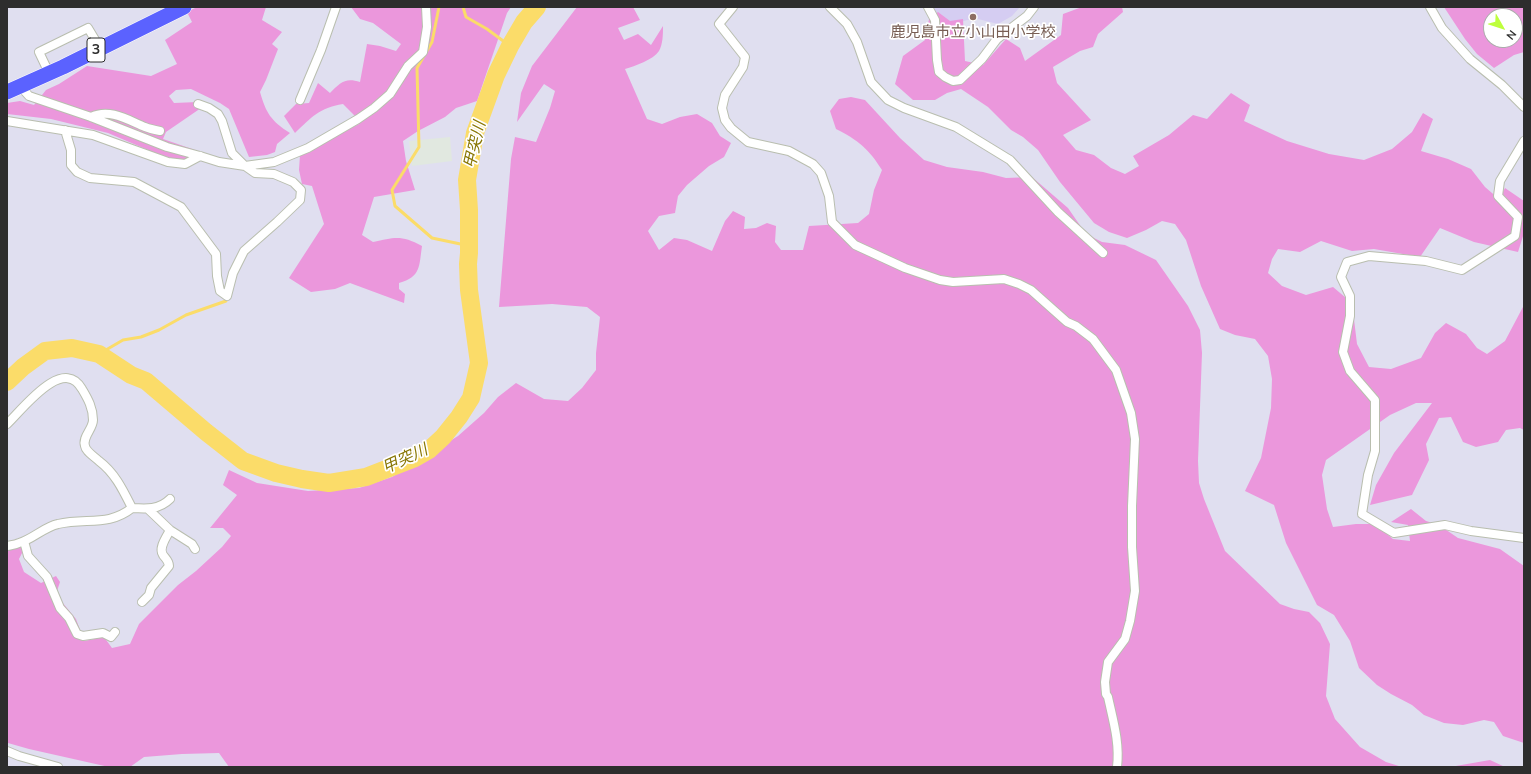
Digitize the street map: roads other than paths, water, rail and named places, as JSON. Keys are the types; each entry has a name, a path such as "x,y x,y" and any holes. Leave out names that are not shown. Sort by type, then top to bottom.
{"highway":[{"name":"3","path":"13,89 49,73 182,7"}],"street":[{"path":"300,100 321,50 336,7"},
{"path":"13,89 168,146 219,162 245,166 274,162 308,148 358,119 390,94 408,66 423,52 427,27 426,7"},
{"path":"733,7 719,24 745,57 742,67 725,95 722,108 725,120 731,128 748,142 789,151 813,164 821,173 829,196 832,222 855,245 895,264 940,280 953,282 1004,279 1019,284 1031,290 1067,322 1076,326 1093,339 1116,370 1131,413 1135,439 1132,506 1132,547 1135,591 1130,621 1125,639 1108,662 1104,682 1117,738 1117,767"},
{"path":"830,7 847,24 857,42 872,82 878,91 888,100 904,108 956,127 1010,160 1058,212 1103,253"},
{"path":"928,7 935,20 939,72 945,77 953,80 960,80 982,59 997,39 1027,16 1034,7"},
{"path":"1430,7 1442,28 1470,59 1502,85 1524,107"},
{"path":"49,73 39,52 81,31 88,28 100,48"},
{"path":"65,130 71,150 71,165 77,172 90,178 134,182 181,207 216,254 217,276 220,291 227,296 233,272 244,250 300,200 301,190 293,182 274,174 255,173 245,166 232,153 222,121 218,114 209,108 198,104"},
{"path":"91,117 99,113 118,115 146,128 160,131"},
{"path":"7,121 93,134 168,162 184,164 200,156"},
{"path":"1524,141 1500,181 1498,196 1518,217 1515,236 1462,270 1426,261 1369,256 1347,262 1341,277 1350,296 1350,316 1343,352 1350,371 1375,400 1375,451 1368,475 1362,514 1394,533 1445,526 1524,538"},
{"path":"7,424 46,384 58,378 71,379 78,382 90,403 93,420 84,441 87,451 105,466 118,480 132,508"},
{"path":"7,546 24,541 56,524 77,520 108,520 124,514 132,508 148,509 166,503 170,499"},
{"path":"148,509 170,530 192,544 195,548"},
{"path":"142,602 148,595 151,588 169,566 169,561 162,553 161,548 170,530"},
{"path":"24,541 28,556 47,577 60,608 69,618 77,634 82,636 103,633 111,637 115,632"},
{"path":"7,751 58,767"}],"waterway":[{"path":"439,7 432,42 417,68 419,147 392,190 395,206 432,238 470,246"},
{"path":"463,7 466,17 487,29 510,46"},
{"name":"甲突川","path":"7,382 23,367 45,351 72,348 99,354 131,375 146,381 243,461 276,473 302,479 329,483 366,477 415,458 429,450 443,437 459,417 471,398 479,363 469,290 468,264 469,210 467,180 475,133 496,75 510,46 524,22 537,7"},
{"path":"99,354 123,340 141,337 159,330 186,315 226,301"}],"place":[{"name":"鹿児島市立小山田小学校","path":"973,17"}]}
